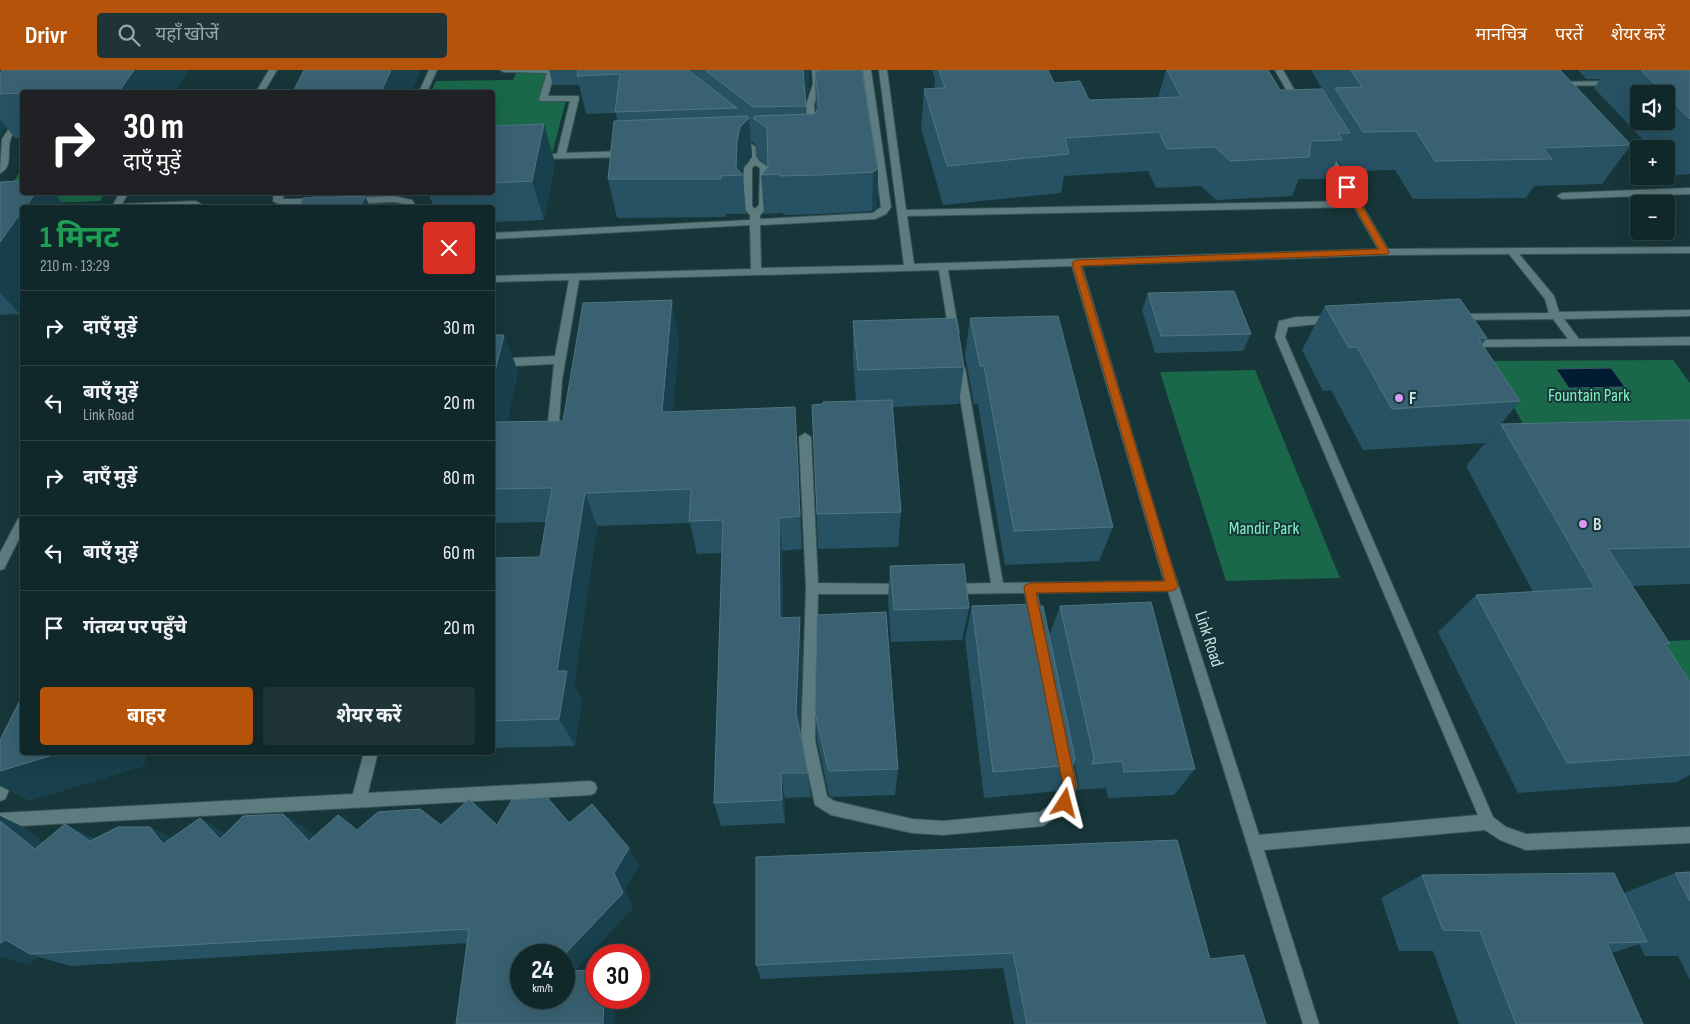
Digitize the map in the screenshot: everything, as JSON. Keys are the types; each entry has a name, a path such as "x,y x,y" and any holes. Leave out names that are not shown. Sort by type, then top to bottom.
{"street":[{"path":"261,90 274,70"},
{"path":"425,90 433,70"},
{"path":"504,70 552,70 543,98 575,98 561,157"},
{"path":"813,140 815,105 812,84 816,70"},
{"path":"495,236 755,218 875,216 883,212 886,207 866,103 867,70"},
{"path":"883,70 909,268"},
{"path":"1279,70 1303,112"},
{"path":"1551,84 1620,82"},
{"path":"0,170 6,156 3,148 6,138 20,118"},
{"path":"732,132 754,150"},
{"path":"1323,145 1385,252"},
{"path":"735,150 764,150"},
{"path":"754,150 754,162 748,168 748,207 755,218 756,271"},
{"path":"531,158 638,154"},
{"path":"754,162 764,167 764,206 755,218"},
{"path":"1562,196 1690,191"},
{"path":"279,195 278,201 292,203 395,196 409,202 411,205"},
{"path":"902,213 1356,204"},
{"path":"495,279 1076,263 1385,252 1690,250"},
{"path":"1512,252 1550,298 1555,315 1577,343"},
{"name":"Link Road","path":"1076,263 1172,586 1311,1024"},
{"path":"943,267 998,589"},
{"path":"535,441 542,439 553,426 558,360 568,320 575,276"},
{"path":"1446,318 1690,313"},
{"path":"1347,320 1297,321 1283,324 1280,337 1488,822 1496,830 1508,837 1526,842 1690,835"},
{"path":"1455,344 1690,341"},
{"path":"495,363 558,360"},
{"path":"805,437 812,588 808,740 820,800 831,808 912,826 943,828 1043,819 1065,803 1070,785 1062,747"},
{"path":"0,565 20,526"},
{"path":"941,589 1172,586"},
{"path":"812,588 922,589"},
{"path":"1030,588 1039,635"},
{"path":"0,794 20,750"},
{"path":"359,800 370,755"},
{"path":"0,820 590,788"},
{"path":"1254,843 1488,822"}],"green space":[{"path":"516,73 547,73 539,100 566,100 552,154 495,155 495,90 432,90 436,81 513,80"},
{"path":"20,172 20,195 104,195 100,201 0,205 0,201"},
{"name":"Fountain Park","path":"1673,360 1690,383 1690,430 1527,431 1488,361"},
{"name":"Mandir Park","path":"1255,370 1340,578 1226,581 1160,372"},
{"path":"1690,640 1690,745 1629,643"}],"water":[{"path":"1611,368 1625,387 1569,388 1556,369"}],"building":[{"path":"2,70 134,70 120,90 20,90 20,93 0,94 0,73"},
{"path":"304,70 391,70 382,90 294,90"},
{"path":"578,70 688,70 737,108 615,112 620,74 577,76"},
{"path":"705,70 803,70 806,106 753,107"},
{"path":"862,70 878,169 873,172 820,175 761,175 768,167 767,128 753,118 755,116 814,114 819,109 815,71"},
{"path":"939,70 1048,70 1054,83 1080,81 1089,100 1181,97 1167,70 1268,70 1280,90 1322,89 1350,133 1338,133 1342,140 1311,141 1309,157 1230,161 1215,147 1167,149 1159,132 1065,138 1069,154 947,166 924,89 945,88"},
{"path":"1351,70 1560,70 1630,145 1543,148 1552,159 1435,161 1416,131 1363,132 1335,88 1362,87"},
{"path":"1641,70 1690,70 1690,119 1675,104 1675,85 1656,85"},
{"path":"746,116 749,118 740,127 737,141 736,168 743,175 721,176 721,179 608,179 614,121"},
{"path":"544,124 532,181 495,183 495,126"},
{"path":"20,181 20,195 34,195 27,205 20,205 20,214 0,242 0,182"},
{"path":"365,196 361,205 300,205 303,198"},
{"path":"1234,291 1251,334 1161,336 1148,293"},
{"path":"1460,299 1487,338 1478,338 1520,401 1392,409 1357,347 1349,348 1325,306"},
{"path":"672,300 662,412 795,407 800,516 779,518 780,618 800,617 796,713 808,773 781,773 782,800 714,803 723,520 689,521 691,489 585,493 557,671 567,671 559,719 495,721 495,558 540,557 552,488 495,489 495,422 563,421 583,303"},
{"path":"1058,316 1113,527 1014,531 984,366 980,366 970,318"},
{"path":"956,318 964,367 858,370 853,321"},
{"path":"495,335 504,335 495,371"},
{"path":"892,400 901,512 817,514 812,405 823,404 823,402"},
{"path":"1690,420 1690,547 1608,549 1670,644 1665,644 1690,682 1690,755 1567,763 1476,595 1595,588 1501,424"},
{"path":"964,564 969,608 894,610 890,566"},
{"path":"1151,602 1195,769 1124,772 1122,761 1092,764 1094,758 1060,606"},
{"path":"1036,604 1036,607 1043,606 1075,759 1073,765 993,772 972,606"},
{"path":"886,612 898,769 830,771 815,712 817,615"},
{"path":"20,700 20,755 53,755 0,771 0,740"},
{"path":"547,797 569,823 592,804 629,848 614,873 623,893 574,944 510,944 510,1009 575,1009 575,971 585,970 585,1009 604,1009 603,1024 456,1024 469,929 30,954 6,940 0,943 0,821 35,849 65,824 90,841 118,827 150,827 163,844 200,818 220,839 243,816 283,814 309,841 338,815 357,830 378,812 420,809 441,825 469,799 497,825 512,800"},
{"path":"1177,840 1210,959 1244,955 1266,1024 1027,1024 1013,953 756,965 756,857"},
{"path":"1690,872 1690,901 1675,873"},
{"path":"1614,873 1647,942 1607,943 1643,1024 1516,1024 1480,931 1443,930 1422,875"}],"place":[{"name":"F","path":"1399,398"},
{"name":"B","path":"1583,524"}],"route":[{"path":"1065,803 1070,785 1030,588 1172,586 1076,263 1385,252 1347,187"}]}
